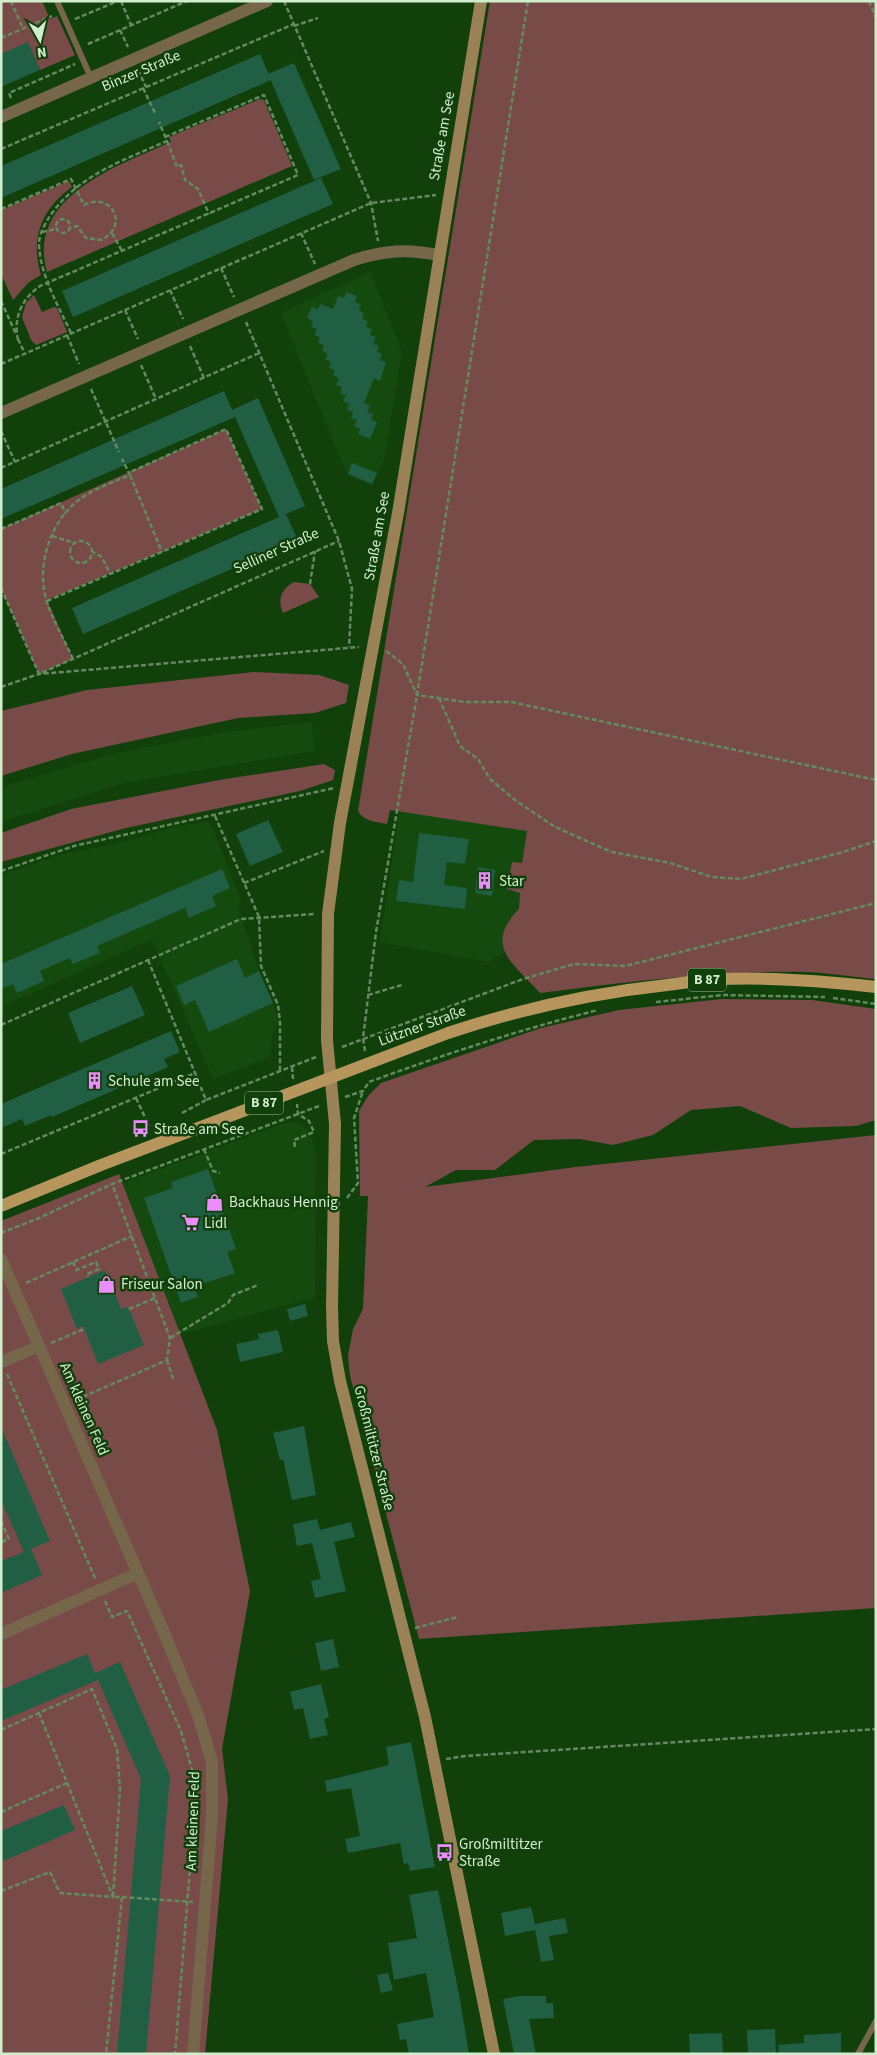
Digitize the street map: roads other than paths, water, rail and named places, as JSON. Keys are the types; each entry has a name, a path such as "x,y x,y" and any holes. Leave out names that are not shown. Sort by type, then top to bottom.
{"main road":[{"name":"Straße am See","path":"331,1078 326,1002 328,914 337,846 398,513 481,1"},
{"name":"Lützner Straße","path":"1,1206 331,1078 493,1018 539,1006 630,989 719,979 810,980 876,986"},
{"name":"Großmiltitzer Straße","path":"331,1078 335,1117 333,1341 340,1381 404,1630 435,1761 494,2054"}],"street":[{"name":"Binzer Straße","path":"1,117 267,1"},
{"path":"1,413 354,260 380,252 410,250 439,255"},
{"name":"Am kleinen Feld","path":"1,1259 138,1572 198,1715 212,1762 212,1816 193,2054"},
{"path":"1,1362 39,1347"},
{"path":"1,1634 138,1572"}],"lane":[{"path":"57,1 91,78"},
{"path":"858,2054 876,2021"}],"place":[{"name":"Star","path":"485,881"},
{"name":"Schule am See","path":"94,1081"},
{"name":"Straße am See","path":"140,1129"},
{"name":"Backhaus Hennig","path":"215,1202"},
{"name":"Lidl","path":"190,1223"},
{"name":"Friseur Salon","path":"107,1284"},
{"name":"Großmiltitzer Straße","path":"445,1853"}]}
